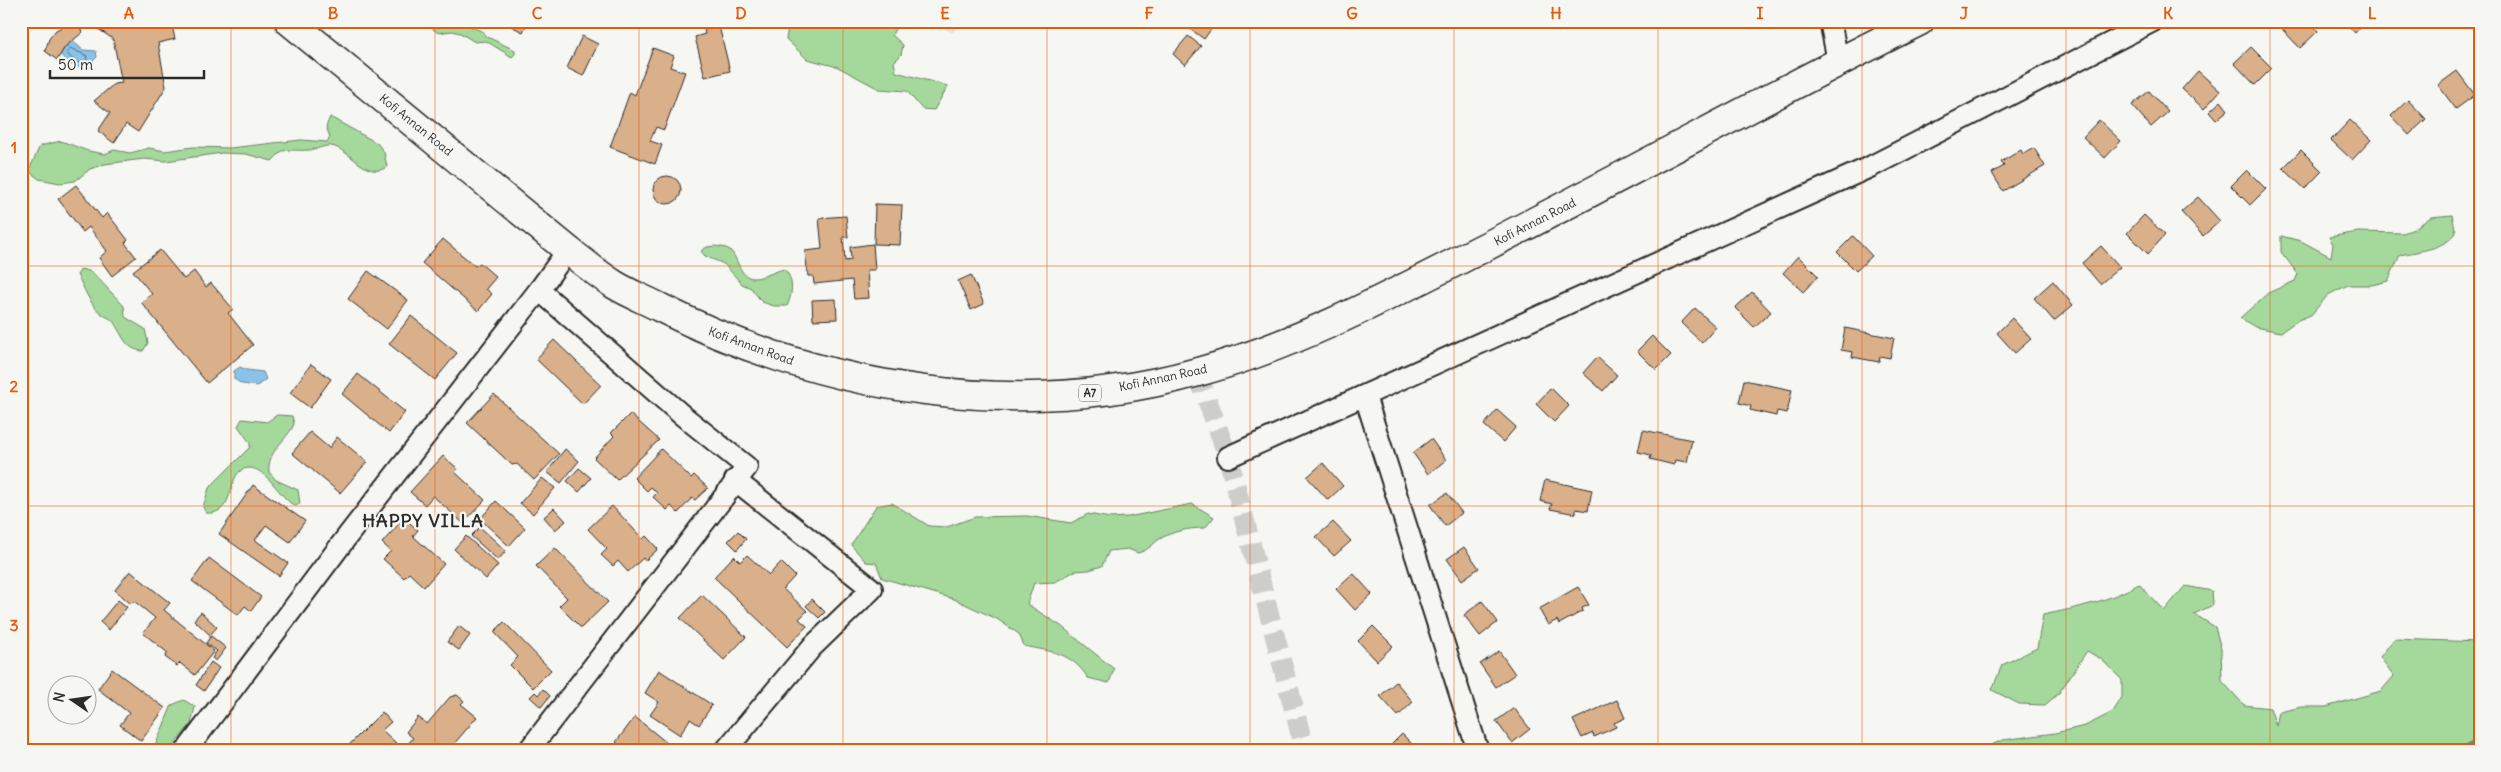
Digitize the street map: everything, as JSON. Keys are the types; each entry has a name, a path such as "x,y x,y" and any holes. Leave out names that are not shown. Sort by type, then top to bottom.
{"main road":[{"name":"Kofi Annan Road","path":"289,21 568,250 615,285 702,328 804,366 894,386 949,393 1004,396 1085,393 1197,372 1289,342 1364,309 1607,186 1838,61 1920,21"}],"street":[{"path":"1830,21 1838,61"},
{"path":"1228,457 1870,166 2153,21"},
{"path":"186,751 349,534 568,250"},
{"path":"528,751 735,480 747,467 682,415 539,290"},
{"path":"1365,396 1478,751"},
{"path":"725,751 812,646 872,588 735,480"}],"shaded area":[{"path":"929,21 959,21 953,33"}],"green space":[{"path":"434,21 467,21 471,27 484,32 485,36 515,50 515,54 512,57 486,41 475,42 460,33 452,31 438,33 433,29"},
{"path":"789,21 899,21 892,35 903,45 901,55 894,62 896,72 948,86 934,110 922,109 907,91 879,89 838,67 807,59 786,39"},
{"path":"330,117 377,143 384,152 387,167 372,170 339,149 329,146 312,150 282,151 272,161 246,154 222,153 166,161 144,159 105,164 90,169 75,181 60,183 39,179 31,173 30,168 40,146 61,141 88,151 105,154 114,150 130,153 149,148 165,151 193,147 230,148 301,140 327,142 330,137 326,127"},
{"path":"2452,215 2456,233 2445,243 2438,246 2400,255 2388,281 2372,285 2348,285 2328,295 2311,315 2298,320 2281,332 2255,327 2240,318 2268,293 2295,281 2298,274 2281,252 2281,236 2301,241 2331,257 2333,244 2329,237 2358,232 2403,233 2414,229 2431,217"},
{"path":"715,246 730,250 742,272 749,277 761,277 784,269 790,277 792,286 787,306 774,306 762,302 751,288 742,284 724,264 705,256 701,251 707,247"},
{"path":"81,269 92,272 124,306 125,317 145,329 148,343 143,351 127,344 112,320 103,315 94,306 77,275"},
{"path":"277,415 292,416 294,424 274,452 269,464 269,472 276,480 298,490 300,504 295,506 289,502 268,478 256,469 249,468 241,470 236,475 228,500 223,507 216,512 206,513 203,507 209,488 250,447 250,443 238,426 242,419 267,422"},
{"path":"892,503 929,526 947,527 975,517 1027,516 1071,523 1088,514 1110,518 1128,517 1192,504 1214,517 1205,528 1187,529 1169,534 1141,552 1138,553 1128,549 1109,551 1102,566 1089,570 1075,571 1055,582 1034,583 1027,604 1061,626 1114,669 1109,683 1088,678 1075,663 1060,654 1024,646 1019,634 997,619 954,599 882,578 876,563 866,562 851,545 876,506"},
{"path":"2139,584 2164,611 2185,586 2212,591 2213,605 2194,614 2215,627 2221,649 2222,681 2244,705 2270,708 2276,726 2279,712 2302,707 2326,707 2381,691 2394,676 2380,657 2394,639 2480,642 2480,751 1977,751 2003,740 2055,733 2085,726 2113,712 2122,697 2122,680 2101,659 2087,651 2059,693 2045,705 2019,704 1992,690 2002,665 2037,648 2043,615 2080,607 2128,590"},
{"path":"184,700 195,707 191,724 169,751 153,751 172,705"}],"water":[{"path":"71,40 83,50 96,51 97,57 85,69 69,64 60,54"},
{"path":"240,367 263,372 266,379 257,386 242,384 234,379 234,371"}],"building":[{"path":"74,21 83,32 65,47 57,60 45,51 49,39 56,30"},
{"path":"171,21 175,39 158,43 166,87 138,132 126,124 114,143 98,131 110,113 94,101 114,84 122,83 113,39 88,22"},
{"path":"501,21 528,21 523,32"},
{"path":"1195,21 1217,21 1204,39 1189,28"},
{"path":"1579,21 1625,21 1580,28"},
{"path":"2286,21 2309,21 2318,31 2300,48 2280,27"},
{"path":"2344,21 2366,21 2355,33"},
{"path":"719,26 730,71 705,77 695,37 705,34 704,30"},
{"path":"582,36 598,44 583,76 567,68"},
{"path":"1188,36 1201,46 1185,65 1173,54"},
{"path":"2251,47 2272,68 2255,85 2234,63"},
{"path":"653,48 674,56 670,67 685,72 664,130 656,127 650,141 662,145 655,164 610,147 630,92 635,95"},
{"path":"2198,71 2220,91 2204,109 2182,89"},
{"path":"2457,71 2475,95 2456,109 2438,85"},
{"path":"2149,91 2168,112 2151,127 2132,105"},
{"path":"2408,100 2426,119 2409,135 2391,116"},
{"path":"2221,101 2228,110 2216,120 2209,112"},
{"path":"2099,120 2121,141 2105,158 2083,137"},
{"path":"2350,120 2371,140 2352,160 2331,140"},
{"path":"2034,148 2045,166 2003,191 1992,173 2004,166 2001,162 2021,150 2023,154"},
{"path":"2301,150 2322,171 2305,189 2283,168"},
{"path":"2247,170 2266,189 2250,205 2231,186"},
{"path":"667,176 677,180 681,190 677,200 667,204 657,200 653,190 657,180"},
{"path":"76,185 102,218 107,213 128,240 125,243 136,257 112,276 99,258 107,251 89,227 83,232 58,199"},
{"path":"2198,197 2220,221 2203,236 2181,212"},
{"path":"875,204 902,205 900,245 874,244"},
{"path":"2144,215 2165,235 2148,254 2127,233"},
{"path":"846,216 848,237 843,237 845,261 851,260 850,247 873,244 875,270 867,270 869,298 854,299 852,280 814,284 813,276 808,276 805,251 822,249 819,218"},
{"path":"1853,236 1872,256 1856,271 1837,252"},
{"path":"443,239 475,266 480,263 496,277 486,289 492,294 478,311 422,263"},
{"path":"2101,246 2120,267 2100,284 2082,263"},
{"path":"160,250 184,279 194,271 206,287 211,283 233,309 228,313 253,345 207,383 141,302 152,294 133,271"},
{"path":"1798,256 1818,276 1803,292 1783,273"},
{"path":"368,271 408,300 387,329 348,299"},
{"path":"971,275 984,304 971,310 958,281"},
{"path":"2053,281 2073,305 2054,321 2034,298"},
{"path":"1752,292 1771,312 1754,327 1735,308"},
{"path":"836,299 837,319 813,320 812,300"},
{"path":"1695,308 1716,327 1702,343 1681,323"},
{"path":"411,316 457,353 435,380 389,344"},
{"path":"2012,318 2031,339 2015,353 1997,333"},
{"path":"1845,328 1894,338 1890,358 1880,356 1879,362 1852,357 1853,352 1841,350"},
{"path":"1652,336 1671,355 1656,370 1637,351"},
{"path":"554,340 601,385 583,404 536,359"},
{"path":"1597,357 1617,375 1603,391 1583,373"},
{"path":"311,364 331,379 310,408 290,393"},
{"path":"358,374 405,412 389,433 342,394"},
{"path":"1744,380 1792,390 1787,413 1777,411 1776,416 1750,410 1751,406 1739,403"},
{"path":"1551,388 1569,406 1554,422 1536,404"},
{"path":"494,394 559,454 534,480 517,464 512,465 467,423"},
{"path":"1497,410 1516,427 1503,442 1484,425"},
{"path":"630,414 659,440 617,480 594,458 614,436 611,433"},
{"path":"1643,430 1692,440 1687,462 1675,460 1674,465 1650,459 1651,455 1638,452"},
{"path":"310,432 329,448 337,437 367,462 340,493 292,453"},
{"path":"1431,439 1446,460 1428,474 1413,453"},
{"path":"565,449 579,461 561,483 547,472"},
{"path":"661,449 691,478 694,475 708,488 695,500 692,498 678,513 671,506 667,510 653,497 657,493 651,487 647,491 634,478"},
{"path":"443,456 457,468 455,472 485,500 463,523 433,496 425,505 410,492"},
{"path":"1323,463 1343,486 1328,500 1307,477"},
{"path":"579,468 591,478 579,492 567,481"},
{"path":"542,478 555,488 533,514 520,503"},
{"path":"1545,480 1592,490 1588,511 1576,509 1576,514 1550,509 1552,504 1540,501"},
{"path":"253,485 305,521 290,542 266,525 255,540 288,563 279,576 219,534"},
{"path":"1447,493 1462,513 1445,526 1430,505"},
{"path":"496,501 525,528 509,546 480,519"},
{"path":"612,506 643,539 646,536 658,549 645,561 643,558 628,572 618,561 613,566 601,555 607,549 588,529"},
{"path":"554,508 566,521 555,530 544,517"},
{"path":"404,518 418,530 413,536 444,564 424,587 409,573 404,578 383,559 391,551 382,543"},
{"path":"1333,522 1351,541 1334,556 1316,537"},
{"path":"480,527 506,551 498,560 471,536"},
{"path":"738,531 746,539 737,550 728,541"},
{"path":"466,536 498,565 486,579 454,549"},
{"path":"1464,547 1479,568 1462,580 1447,559"},
{"path":"555,548 608,602 581,628 559,606 567,598 536,566"},
{"path":"747,555 769,575 781,562 795,576 783,589 807,611 799,619 807,626 787,647 714,577 734,556 740,562"},
{"path":"209,558 261,597 251,611 245,606 238,615 192,581"},
{"path":"130,571 170,603 164,610 214,651 195,675 180,663 177,666 165,657 168,653 143,633 155,618 134,601 131,604 115,590"},
{"path":"1353,573 1372,594 1355,610 1336,589"},
{"path":"1578,587 1589,605 1582,608 1583,611 1559,624 1557,620 1548,625 1539,609"},
{"path":"702,595 746,637 724,660 680,618"},
{"path":"812,599 825,612 819,618 806,606"},
{"path":"118,600 127,607 109,630 100,622"},
{"path":"1482,601 1498,622 1480,636 1464,615"},
{"path":"201,612 217,627 210,635 194,620"},
{"path":"504,622 551,670 533,688 510,665 518,657 494,632"},
{"path":"459,626 470,635 459,650 447,642"},
{"path":"1373,626 1393,646 1377,661 1358,641"},
{"path":"211,636 226,648 216,661 212,658 217,651 206,643"},
{"path":"1499,651 1515,674 1496,687 1480,664"},
{"path":"211,662 219,668 204,691 196,685"},
{"path":"112,669 165,708 141,741 120,725 129,713 98,689"},
{"path":"659,670 712,705 699,725 690,719 680,735 650,715 659,702 645,693"},
{"path":"1396,682 1413,702 1398,716 1380,696"},
{"path":"543,689 550,696 541,707 530,697 535,692 538,695"},
{"path":"457,695 464,701 461,704 477,717 453,745 460,751 402,751 413,738 406,732 418,717 427,724 450,697"},
{"path":"1617,700 1625,718 1614,723 1616,727 1594,737 1593,733 1582,738 1573,720"},
{"path":"1514,708 1530,729 1512,743 1496,721"},
{"path":"382,712 391,722 382,730 396,743 388,751 343,751"},
{"path":"635,717 667,743 665,745 672,751 627,751 616,742"},
{"path":"1402,734 1419,751 1399,751 1392,744"}],"waterway":[{"path":"2460,751 2480,741"}],"tunnel":[{"path":"1197,372 1228,457 1305,751"}],"district":[{"name":"HAPPY VILLA","path":"423,521"}]}
